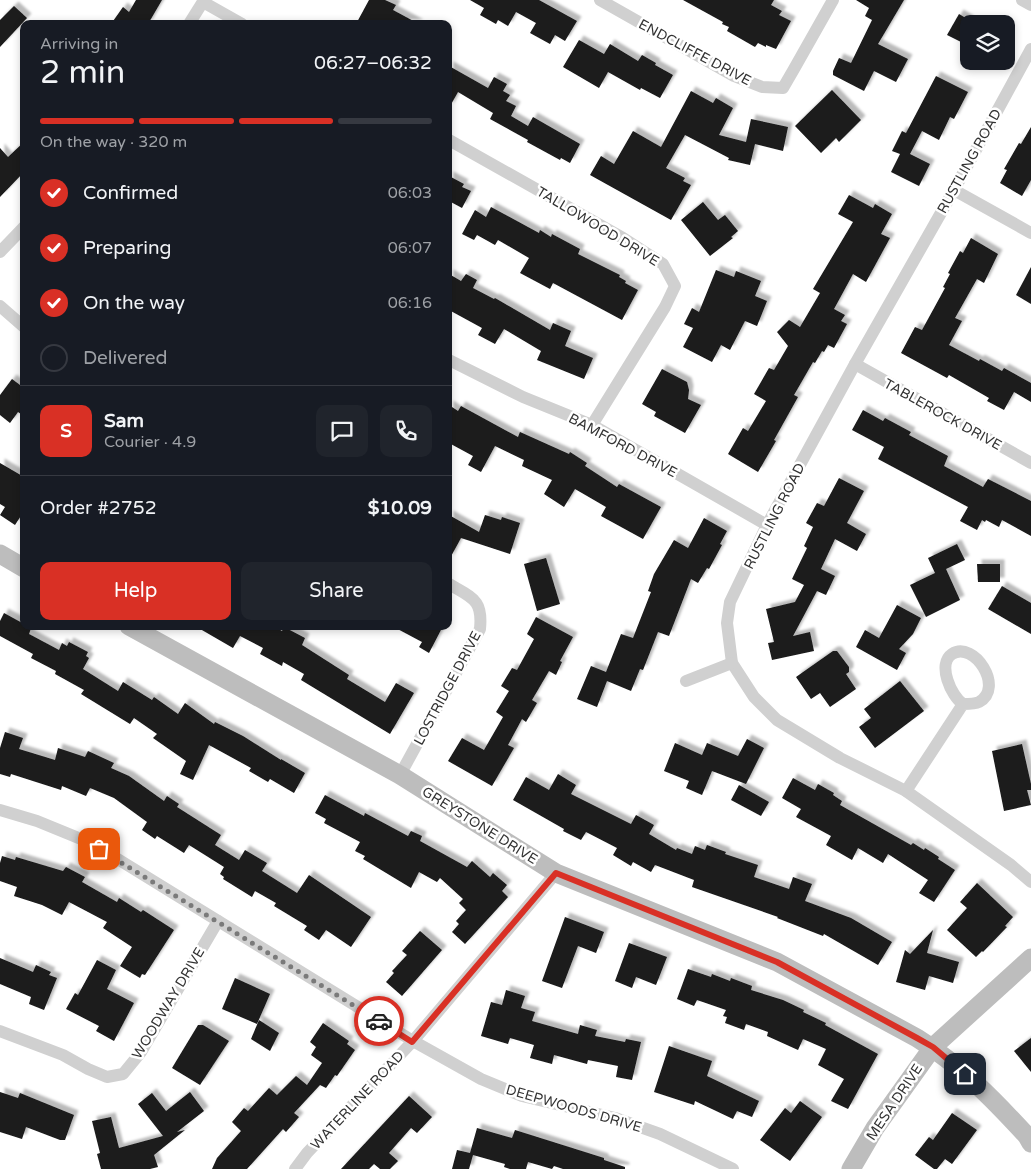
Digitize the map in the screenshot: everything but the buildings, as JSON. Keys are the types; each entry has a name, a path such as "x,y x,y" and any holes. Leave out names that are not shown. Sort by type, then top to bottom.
{"street":[{"name":"ENDCLIFFE DRIVE","path":"600,0 734,76 762,87 783,88 833,0"},
{"path":"1022,0 1031,5"},
{"path":"192,20 204,1 235,20"},
{"name":"RUSTLING ROAD","path":"1031,49 767,525 730,602 728,631 732,663 754,697 777,720 840,758 906,791 1011,865 1031,882"},
{"name":"TALLOWOOD DRIVE","path":"452,142 623,238 663,264 675,286 665,307 592,425"},
{"path":"954,190 1031,233"},
{"path":"0,252 20,231"},
{"path":"0,306 20,324"},
{"name":"BAMFORD DRIVE","path":"452,362 523,397 592,425 767,525"},
{"name":"TABLEROCK DRIVE","path":"855,364 1031,464"},
{"path":"0,554 20,566"},
{"name":"LOSTRIDGE DRIVE","path":"400,775 480,629 481,614 475,600 452,586"},
{"name":"GREYSTONE DRIVE","path":"136,630 400,775 556,873 777,962 933,1047 989,1095 1027,1136 1031,1143"},
{"path":"686,681 732,663"},
{"path":"906,791 963,704"},
{"name":"DEEPWOODS DRIVE","path":"0,810 81,839 116,858 412,1042 481,1079 522,1096 615,1118 660,1134 732,1169"},
{"name":"WATERLINE ROAD","path":"296,1169 307,1153 412,1042 556,873"},
{"name":"WOODWAY DRIVE","path":"0,1032 63,1055 107,1077 123,1074 141,1052 218,921"},
{"name":"MESA DRIVE","path":"851,1169 875,1128 933,1047 1031,958"}],"way so far":[{"path":"99,849 379,1021"}],"route":[{"path":"379,1021 412,1042 556,873 777,962 933,1047 965,1074"}]}
